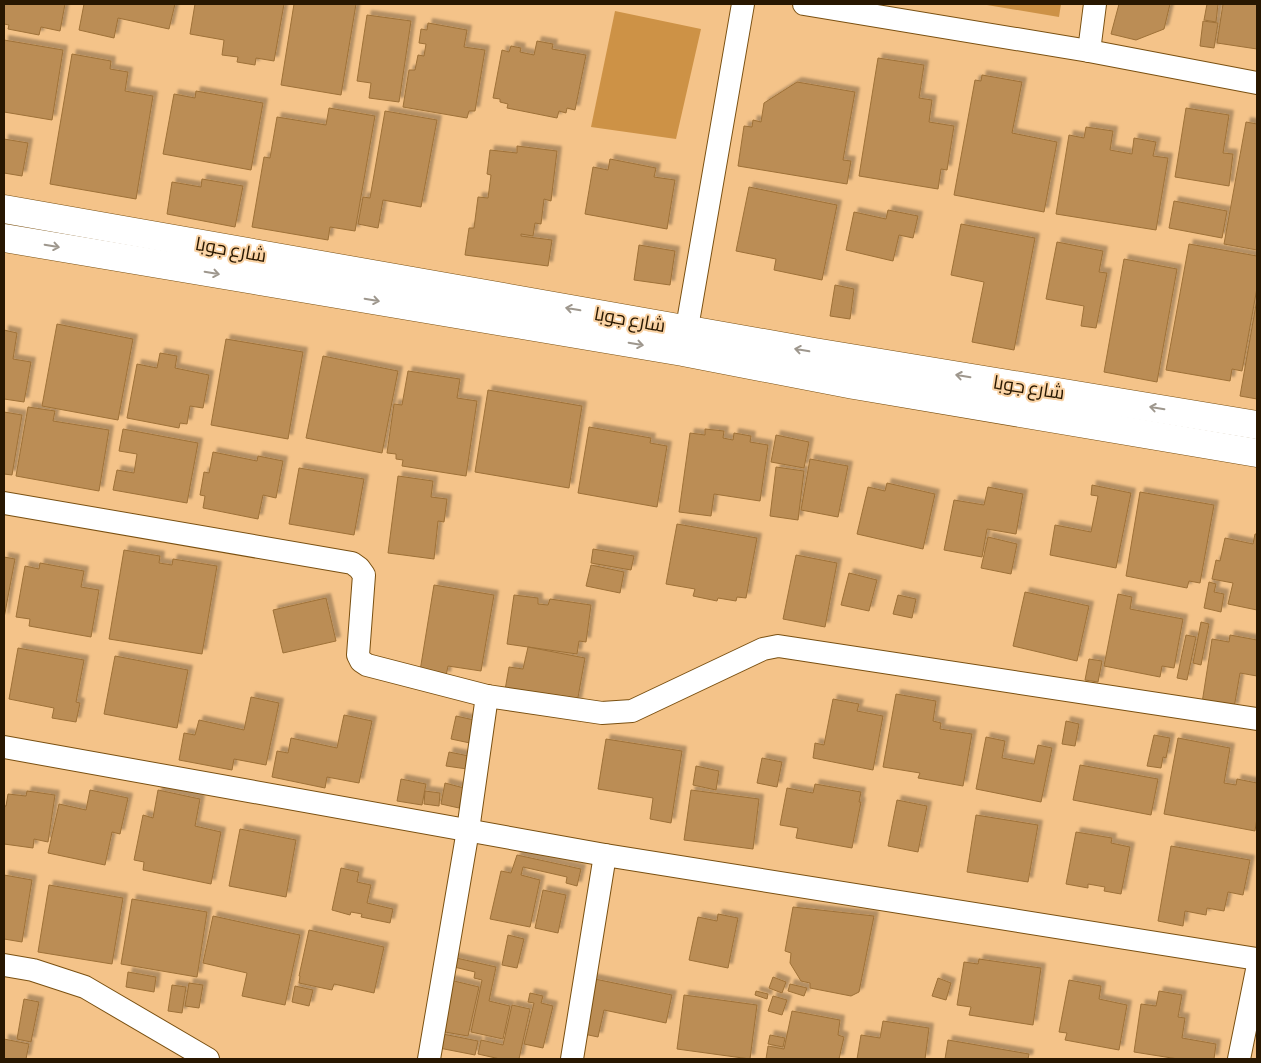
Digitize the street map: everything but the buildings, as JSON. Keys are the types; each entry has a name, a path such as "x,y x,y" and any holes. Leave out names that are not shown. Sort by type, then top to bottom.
{"street":[{"path":"685,340 742,4"},
{"path":"804,4 846,7 1257,82"},
{"path":"1088,51 1095,4"},
{"name":"شارع جوبا","path":"4,209 685,340 854,385 1257,453"},
{"name":"شارع جوبا","path":"4,238 685,340 814,352 1257,425"},
{"path":"1179,440 1189,414"},
{"path":"4,503 352,563 359,568 364,576 358,656 361,661 367,665 487,696 602,713 632,711 763,649 778,646 1257,719"},
{"path":"429,1059 468,830 487,696"},
{"path":"4,746 605,855 1257,959"},
{"path":"572,1059 605,855"},
{"path":"4,965 33,970 85,987 208,1059"},
{"path":"1239,1059 1257,970"}],"shaded area":[{"path":"981,4 1061,4 1059,17"},
{"path":"615,11 701,29 676,139 591,127"}]}
